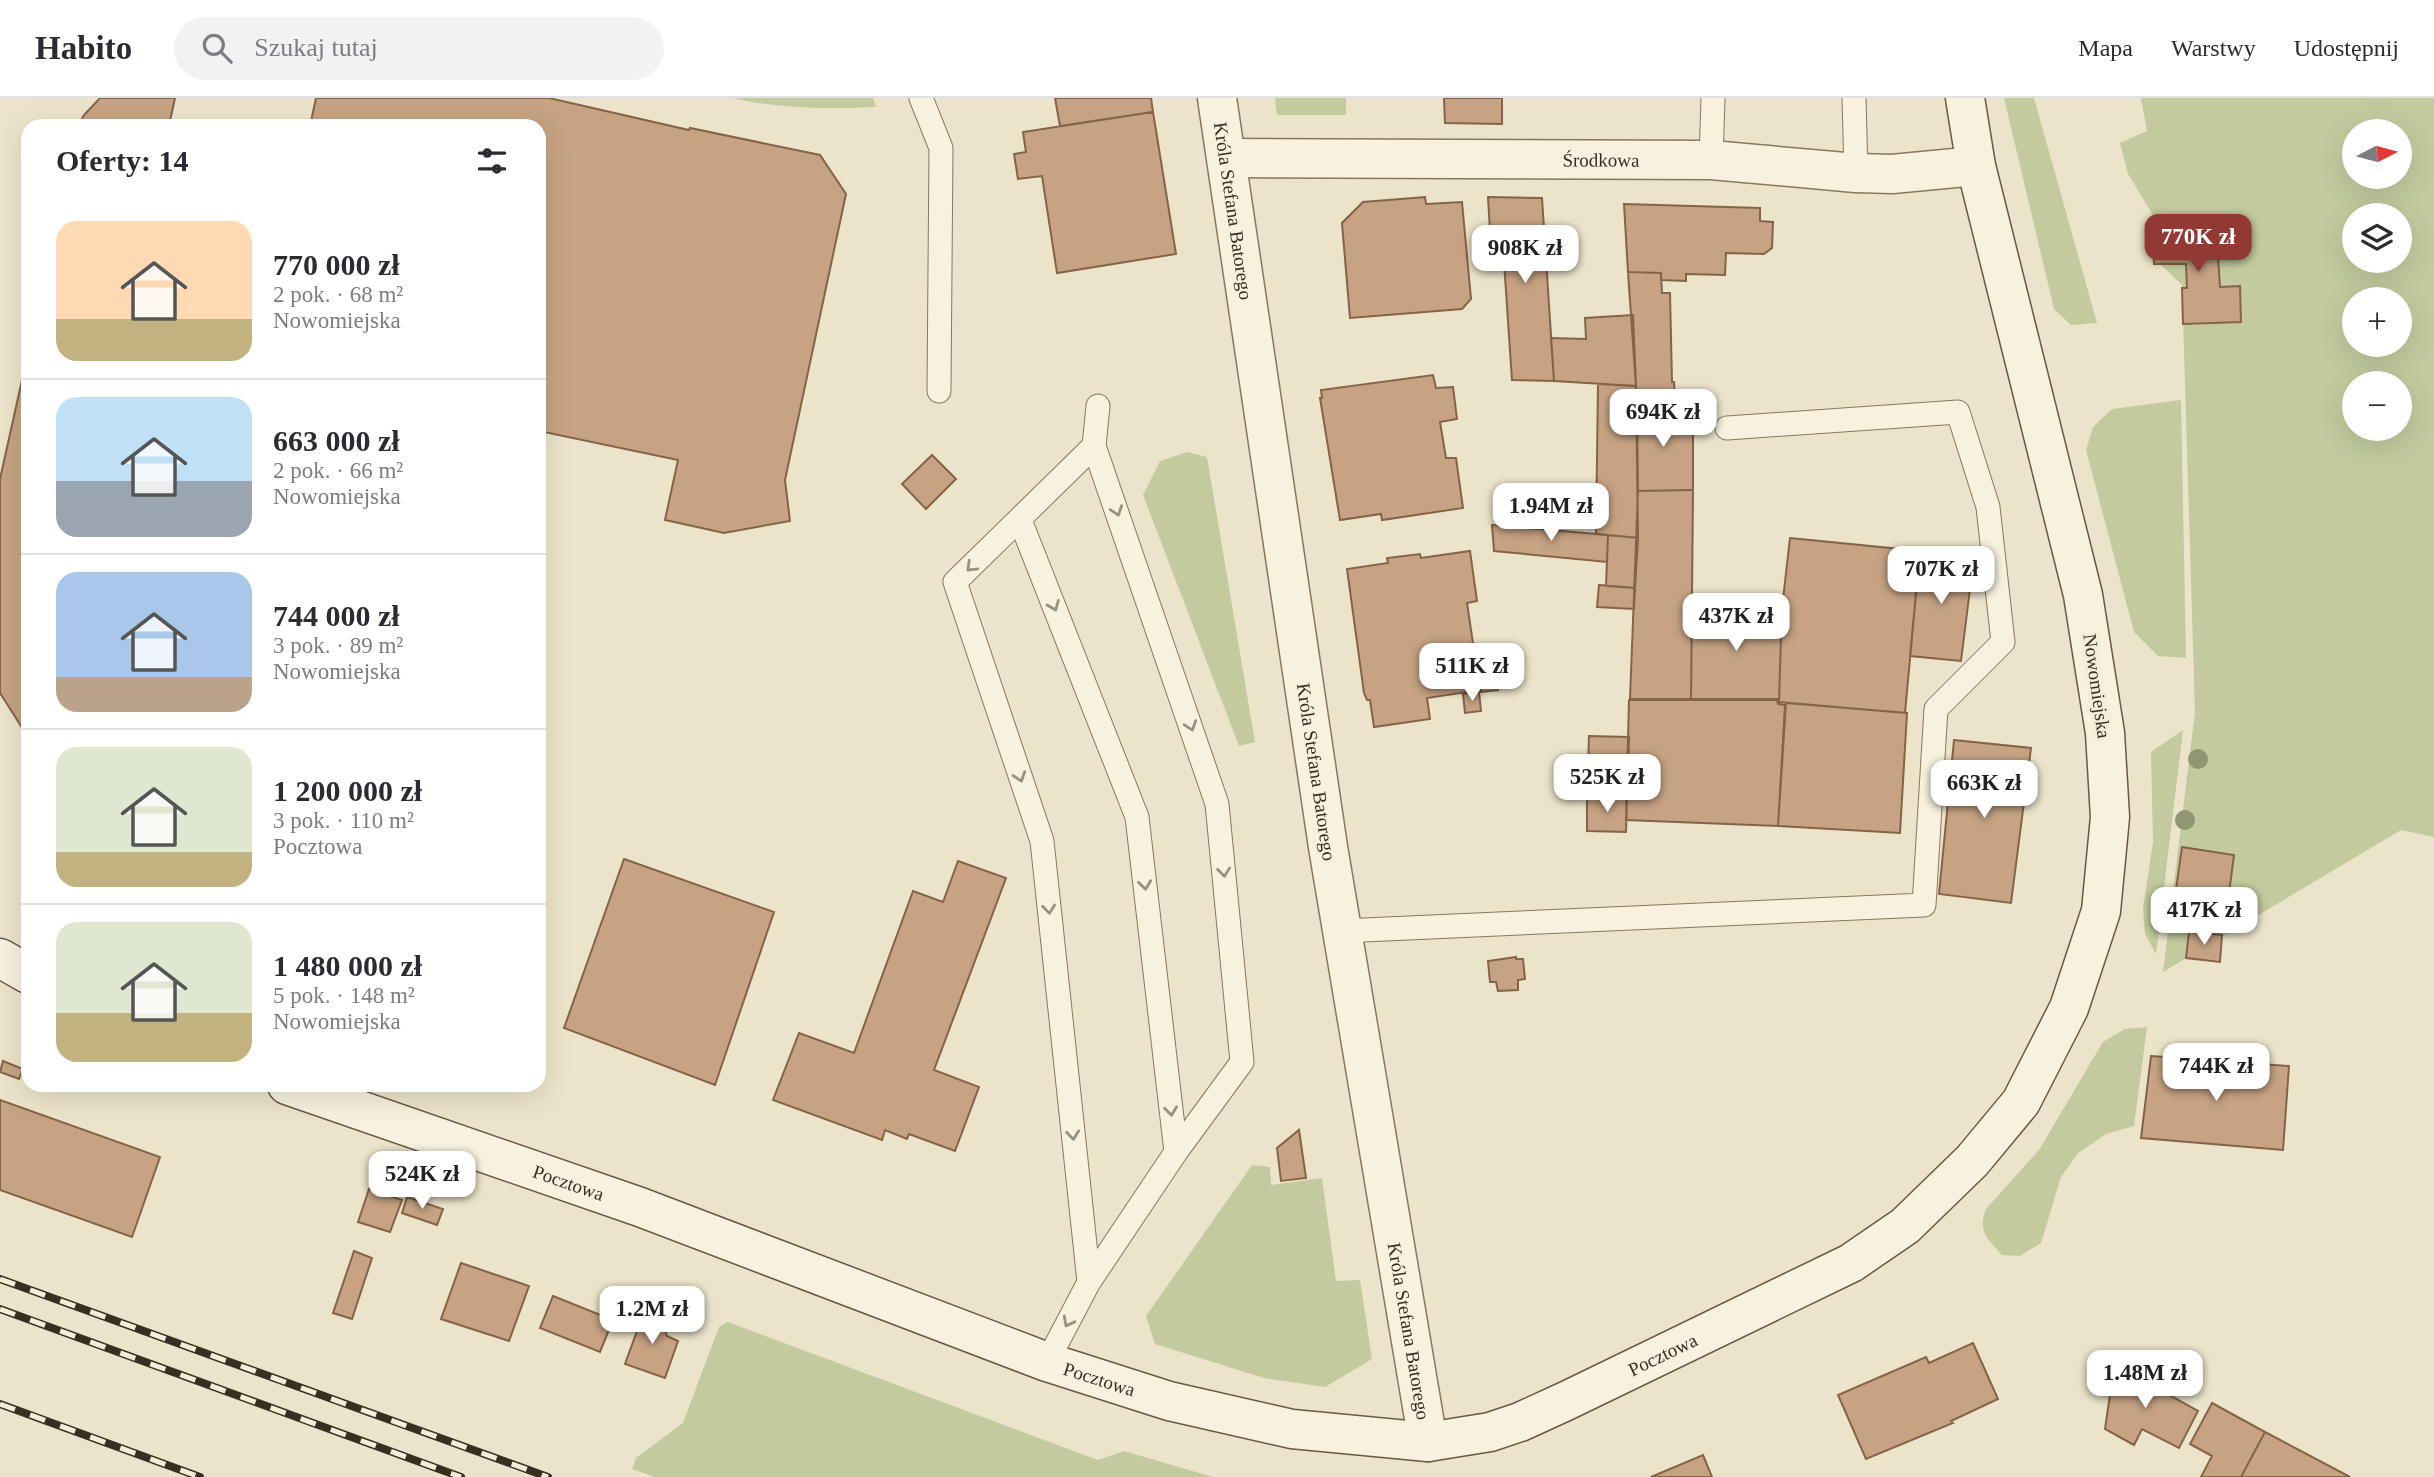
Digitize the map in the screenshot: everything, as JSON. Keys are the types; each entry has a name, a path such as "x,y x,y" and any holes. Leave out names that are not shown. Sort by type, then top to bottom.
{"main road":[{"name":"Króla Stefana Batorego","path":"1217,98 1341,930 1428,1442"},
{"name":"Nowomiejska","path":"1905,1226 1972,1161 2021,1102 2069,1008 2101,911 2110,817 2105,733 2083,595 1976,166 1965,98"},
{"name":"Środkowa","path":"1227,158 1711,160 1892,174 1976,166"},
{"path":"0,958 21,970"},
{"path":"0,983 21,990"},
{"name":"Pocztowa","path":"307,1092 640,1207 1047,1362 1170,1401 1292,1429 1428,1442 1490,1432 1520,1422 1840,1269 1876,1248 1905,1226"}],"lane":[{"path":"921,98 941,148 939,391"},
{"path":"1711,160 1713,98"},
{"path":"1854,98 1856,173"},
{"path":"1047,1362 1089,1282 1176,1152 1242,1062 1217,804 1094,446 1098,407"},
{"path":"1341,930 1924,905 1936,709 2003,642 1988,507 1958,412 1727,428"},
{"path":"1089,1282 1042,841 955,582 1094,446"},
{"path":"1020,520 1137,817 1176,1152"}],"green space":[{"path":"732,98 873,98 876,107 804,107"},
{"path":"1275,98 1346,98 1346,115 1277,115"},
{"path":"2004,98 2034,98 2097,323 2071,325 2054,309"},
{"path":"2141,98 2434,98 2434,837 2401,830 2163,972 2195,712 2182,285 2150,254 2154,217 2128,174 2120,143 2147,131"},
{"path":"2181,400 2186,658 2158,656 2134,632 2086,450 2093,427 2112,409"},
{"path":"1187,452 1207,457 1255,742 1239,746 1143,495 1160,461"},
{"path":"2183,730 2156,954 2145,934 2143,909 2153,842 2151,752"},
{"path":"2147,1027 2134,1126 2106,1134 2078,1153 2061,1177 2041,1243 2020,1256 2002,1255 1985,1235 1983,1224 1986,1209 2039,1150 2103,1042 2125,1029"},
{"path":"1252,1165 1270,1167 1271,1185 1322,1178 1336,1281 1360,1280 1372,1359 1325,1387 1264,1378 1155,1344 1146,1316"},
{"path":"728,1322 1098,1460 1124,1451 1213,1477 654,1477 632,1469 636,1458 683,1423 719,1327"}],"building":[{"path":"100,98 175,98 170,119 82,119"},
{"path":"316,98 549,98 689,130 690,128 820,155 846,194 785,480 790,521 724,533 665,520 678,460 546,432 546,119 312,119"},
{"path":"1055,98 1151,98 1153,112 1060,126"},
{"path":"1444,98 1502,98 1502,124 1445,123"},
{"path":"1153,112 1176,254 1057,273 1042,176 1018,179 1014,154 1026,152 1023,132"},
{"path":"1425,197 1426,204 1462,202 1471,299 1462,309 1350,318 1342,223 1363,202"},
{"path":"1488,197 1542,198 1554,381 1512,380 1502,232 1490,231"},
{"path":"1624,204 1760,208 1760,221 1773,222 1772,248 1764,254 1726,253 1725,275 1686,274 1686,281 1661,280 1661,273 1628,272"},
{"path":"2216,226 2220,287 2240,286 2241,322 2183,324 2182,288 2187,288 2186,264 2154,264 2152,229"},
{"path":"1628,272 1661,273 1662,293 1670,293 1672,382 1675,400 1637,401"},
{"path":"1633,315 1636,386 1554,381 1551,338 1586,339 1585,318"},
{"path":"1433,375 1436,388 1453,387 1457,419 1440,422 1446,458 1456,458 1463,508 1382,520 1381,514 1340,520 1320,398 1321,390"},
{"path":"21,384 21,726 0,693 0,479"},
{"path":"1598,384 1636,386 1638,538 1596,534"},
{"path":"1675,400 1675,431 1693,430 1693,490 1638,491 1637,401"},
{"path":"932,455 956,479 926,509 902,484"},
{"path":"1693,490 1691,699 1630,699 1638,491"},
{"path":"1492,525 1608,535 1607,562 1494,551"},
{"path":"1608,535 1638,538 1635,588 1606,586"},
{"path":"1790,538 1920,551 1905,713 1779,702 1782,608"},
{"path":"1470,551 1477,601 1467,603 1480,690 1427,698 1430,719 1374,727 1370,700 1367,700 1364,693 1347,569 1388,563 1387,558 1420,554 1421,558"},
{"path":"1920,551 1974,557 1961,661 1910,656"},
{"path":"1599,585 1635,588 1634,609 1597,607"},
{"path":"1692,608 1782,608 1779,699 1691,699"},
{"path":"1493,651 1498,690 1481,692 1475,652"},
{"path":"1479,692 1481,711 1465,713 1463,694"},
{"path":"1629,700 1777,700 1778,704 1785,705 1778,826 1626,820"},
{"path":"1786,703 1907,713 1900,833 1778,826"},
{"path":"1589,736 1629,737 1627,798 1587,797"},
{"path":"1954,740 2031,748 2011,903 1939,894"},
{"path":"1587,797 1627,798 1626,832 1587,831"},
{"path":"2182,847 2234,855 2224,931 2171,925"},
{"path":"624,859 774,912 715,1085 564,1028"},
{"path":"958,861 1006,878 934,1070 979,1087 955,1151 909,1134 907,1139 885,1130 882,1140 773,1100 799,1033 854,1053 913,891 943,902"},
{"path":"2189,932 2222,935 2220,962 2186,958"},
{"path":"1516,957 1523,959 1525,979 1518,980 1518,990 1498,991 1496,982 1490,982 1488,961"},
{"path":"2151,1056 2289,1066 2283,1150 2141,1138"},
{"path":"3,1061 21,1068 19,1079 0,1072"},
{"path":"0,1100 160,1157 132,1237 0,1190"},
{"path":"1299,1130 1306,1178 1281,1181 1277,1148"},
{"path":"369,1189 402,1200 390,1232 358,1222"},
{"path":"407,1197 443,1209 437,1225 402,1213"},
{"path":"354,1251 372,1258 352,1319 333,1313"},
{"path":"461,1263 529,1286 509,1341 441,1319"},
{"path":"553,1296 613,1320 600,1352 540,1328"},
{"path":"645,1309 666,1317 668,1319 664,1328 667,1336 678,1341 665,1378 625,1364"},
{"path":"1973,1343 1998,1399 1951,1421 1953,1423 1866,1459 1838,1395 1926,1357 1929,1363"},
{"path":"2115,1360 2137,1370 2135,1376 2198,1411 2179,1448 2142,1429 2134,1445 2105,1429"},
{"path":"2212,1403 2265,1432 2241,1477 2201,1477 2212,1456 2190,1444"},
{"path":"2265,1432 2350,1477 2241,1477"},
{"path":"1703,1455 1712,1477 1651,1477"}],"railway":[{"path":"0,1279 548,1477"},
{"path":"0,1309 461,1477"},
{"path":"0,1404 200,1477"}]}
